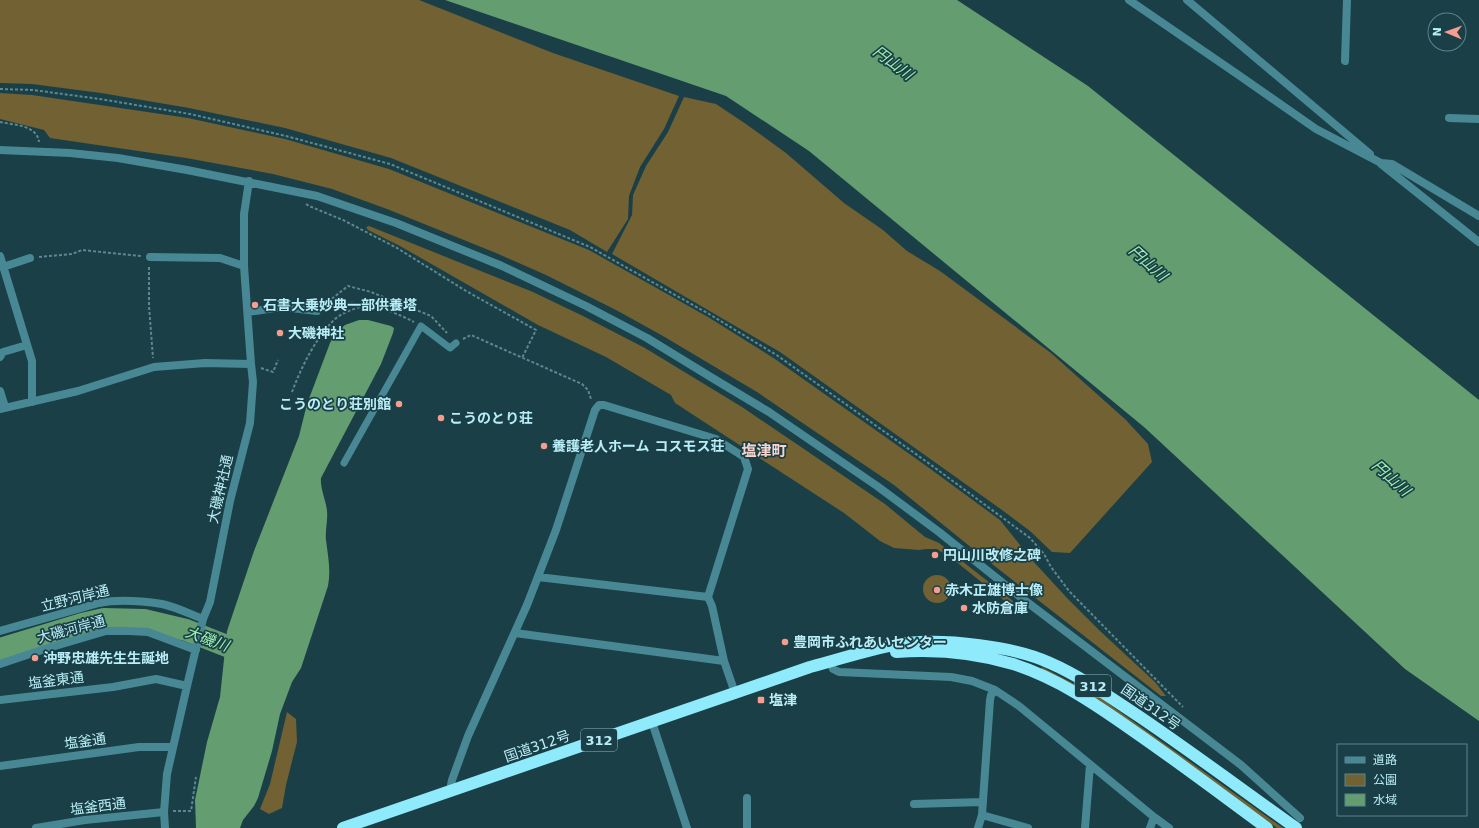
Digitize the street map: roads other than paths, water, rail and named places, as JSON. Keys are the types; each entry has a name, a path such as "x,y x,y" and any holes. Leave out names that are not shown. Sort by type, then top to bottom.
{"highway":[{"name":"国道312号","path":"343,828 810,667 883,647 906,643 940,643 994,648 1019,652 1049,662 1106,694 1298,823"},
{"name":"国道312号","path":"855,655 906,651 966,654 1014,664 1041,675 1091,701 1150,742 1267,828"}],"street":[{"path":"1129,0 1316,129 1380,163 1392,164 1479,216"},
{"path":"1187,0 1380,163 1479,242"},
{"path":"1345,61 1347,0"},
{"path":"1449,118 1479,119"},
{"path":"0,150 40,151 118,158 249,181 317,196 389,220 502,266 586,306 647,338 769,412 877,486 1242,765 1298,823"},
{"name":"大磯神社通","path":"196,650 210,602 230,501 250,423 253,382 244,266 244,214 249,181"},
{"path":"0,256 32,361 32,402"},
{"path":"150,257 220,258 244,266"},
{"path":"3,267 30,258"},
{"path":"248,312 282,307 317,311"},
{"path":"0,357 2,352 27,345"},
{"path":"0,391 2,408 78,391 154,367 205,363 251,364"},
{"path":"452,791 452,780 468,736 515,633 538,577 556,530 595,410 599,405 604,405 716,439 744,458 748,469 708,597 712,606 724,661 735,693"},
{"path":"538,577 708,597"},
{"name":"立野河岸通","path":"0,632 112,600 163,604 184,611 203,622"},
{"name":"大磯河岸通","path":"0,664 45,649 106,632 148,632 196,650"},
{"path":"515,633 724,661"},
{"path":"165,828 164,812 167,774 196,650"},
{"path":"830,662 833,669 839,672 951,676 972,681 994,690 1020,706 1169,828"},
{"name":"塩釜東通","path":"0,700 113,687 156,679 187,686"},
{"path":"978,828 982,815 990,700 994,690"},
{"path":"652,722 687,828"},
{"name":"塩釜通","path":"0,766 138,748 173,747"},
{"path":"1085,828 1090,764"},
{"path":"747,798 747,828"},
{"path":"914,804 982,802"},
{"name":"塩釜西通","path":"36,828 85,820 164,812"},
{"path":"982,815 1028,828"},
{"path":"1150,828 1154,817"}],"lane":[{"path":"344,463 421,326 450,348 456,343"}],"water":[{"name":"円山川","path":"445,0 957,0 1088,86 1479,400 1479,721 1405,669 1144,427 809,151 726,96"},
{"path":"359,320 368,320 394,328 381,364 321,478 321,486 327,511 326,536 329,569 328,586 301,668 292,682 280,714 272,751 258,798 254,806 243,820 240,828 196,828 195,800 207,742 220,697 227,631 254,551 299,436 307,404 330,343 335,334 345,325"}],"waterway":[{"name":"大磯川","path":"0,649 82,624 104,619 144,620 186,630 237,650 240,667"}],"place":[{"name":"石書大乗妙典一部供養塔","path":"255,305"},
{"name":"大磯神社","path":"280,333"},
{"name":"こうのとり荘別館","path":"399,404"},
{"name":"こうのとり荘","path":"441,418"},
{"name":"養護老人ホーム コスモス荘","path":"544,446"},
{"name":"円山川改修之碑","path":"935,555"},
{"name":"赤木正雄博士像","path":"937,590"},
{"name":"水防倉庫","path":"964,608"},
{"name":"豊岡市ふれあいセンター","path":"785,642"},
{"name":"沖野忠雄先生生誕地","path":"35,658"},
{"name":"塩津","path":"761,700"}],"district":[{"name":"塩津町","path":"764,451"}]}
